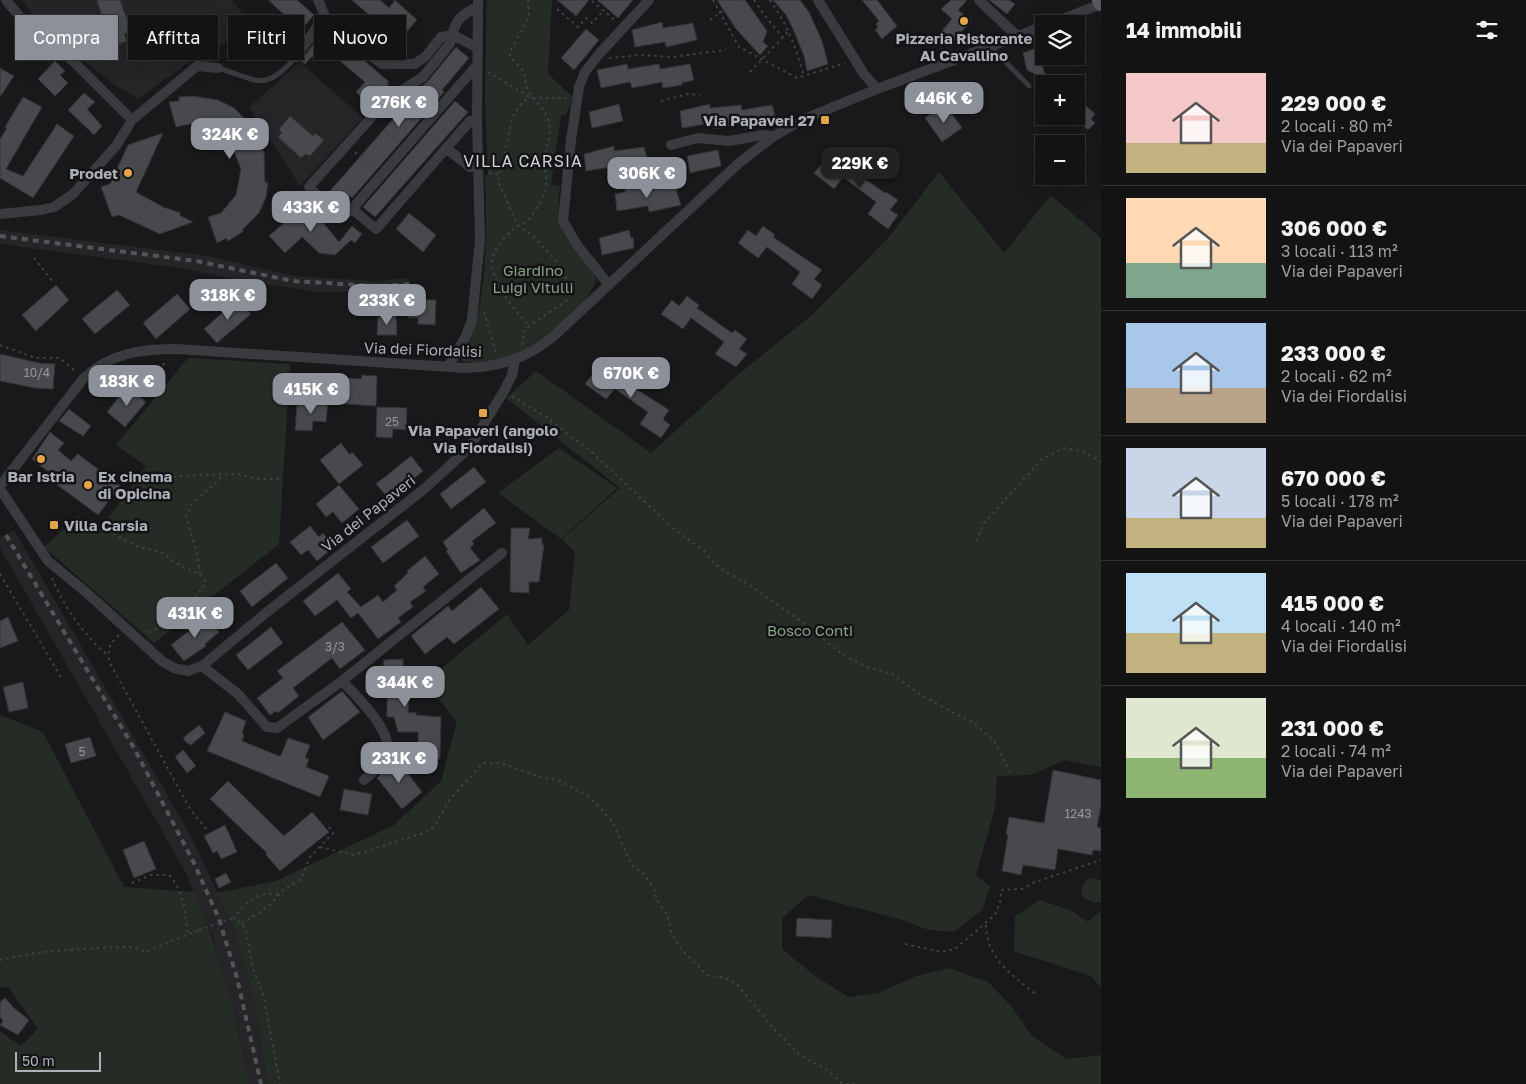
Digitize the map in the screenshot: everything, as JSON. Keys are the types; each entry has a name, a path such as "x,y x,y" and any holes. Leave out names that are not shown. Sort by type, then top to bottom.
{"street":[{"path":"6,0 39,40 59,49 132,120"},
{"path":"318,0 325,15"},
{"path":"609,285 577,245 563,221 579,87 585,72 600,53 649,0"},
{"path":"818,0 854,59 877,89"},
{"path":"979,0 1017,36"},
{"path":"1071,15 1101,2"},
{"path":"477,65 352,210 340,218 309,187 388,99 423,77 450,45 454,27 468,11 478,4"},
{"path":"448,367 466,336 472,320 476,294 480,240 477,121 478,4"},
{"path":"520,358 545,344 739,163 774,136 804,119 877,89 1035,29"},
{"path":"304,46 314,32"},
{"path":"376,60 382,64 391,65 415,64 426,56 441,37 453,36 478,48"},
{"path":"0,214 54,207 73,194 116,146 132,120 197,66 218,68"},
{"path":"352,210 376,229 470,121 477,121"},
{"path":"672,145 698,138 729,141 762,135 774,136"},
{"path":"446,148 470,167 479,166"},
{"name":"Via dei Fiordalisi","path":"0,488 83,379 95,367 136,350 177,349 448,367 499,365 520,358"},
{"name":"Via dei Papaveri","path":"202,666 437,478 469,448 504,391 520,358"},
{"path":"0,488 48,561 163,662 174,668 188,671 202,666 238,694 267,727 277,728 290,721 502,553"},
{"path":"342,681 371,713 382,730 386,741 387,755 377,769 364,780"}],"lane":[{"path":"990,46 1029,86"},
{"path":"218,68 254,81 264,81 275,78 293,60"}],"path":[{"path":"528,0 529,18 510,51 510,56 525,73 524,84 531,98"},
{"path":"713,0 740,47 797,78 854,59"},
{"path":"710,20 738,0"},
{"path":"754,0 783,37"},
{"path":"770,0 798,50 804,77"},
{"path":"592,1 623,28"},
{"path":"557,8 578,27 586,18 592,23 603,11"},
{"path":"750,72 789,31"},
{"path":"600,53 610,58 641,55 674,57 726,50"},
{"path":"477,65 531,98 545,110 549,120 550,137 545,156 546,185 544,194 528,220 518,226 503,241 492,260 494,271 507,298 529,326"},
{"path":"423,77 447,98"},
{"path":"660,101 688,94 700,95"},
{"path":"520,358 525,330 567,300 572,289 558,264 532,236 518,226 498,181 513,116 523,101 531,98 578,98"},
{"path":"381,107 446,148"},
{"path":"347,145 412,188"},
{"path":"34,258 52,281"},
{"path":"476,294 490,330 499,365"},
{"path":"0,345 36,358 60,358 67,362 83,379"},
{"path":"142,390 177,349"},
{"path":"504,391 548,418 585,446 675,530 704,551 724,571 748,584 802,622 843,656 867,667 892,674 924,697 975,724 994,741 1010,772"},
{"path":"976,541 984,523 1042,458 1064,448 1085,452 1101,462"},
{"path":"136,478 149,483 178,476 224,476 237,474 258,479 279,479"},
{"path":"200,574 198,557 186,516 192,504 224,476"},
{"path":"102,527 135,546 161,552 182,566 200,574 206,582 197,597 162,628 143,632 136,637"},
{"path":"48,561 49,571 61,597 97,646 107,655 190,809 207,830"},
{"path":"0,574 62,679"},
{"path":"107,655 108,648 114,639 126,628"},
{"path":"320,847 354,855 427,832 434,826 450,799 483,763 501,762 543,778 558,780 591,798 605,811 612,821 632,866 644,874 654,889 657,901 667,914 671,931 679,947 707,975 725,978 736,983 773,1028 800,1055 827,1070 843,1084"},
{"path":"242,924 270,905 278,895 301,879 310,857 333,833 327,824"},
{"path":"905,944 941,952 955,949 986,925 995,915 1000,902 1001,890 1022,889 1035,882 1101,860"},
{"path":"132,883 150,875 169,875 177,883 180,892 188,934"},
{"path":"0,960 41,952 114,947 133,947 146,952 188,934 234,918 239,909 261,895 271,892 278,895"},
{"path":"234,918 246,930 252,966 263,994 280,1084"},
{"path":"986,925 986,939 994,956 1010,973 1038,995"},
{"path":"846,1084 855,1084"}],"shaded area":[{"path":"22,0 232,0 244,15 228,15 228,42 218,46 218,15 128,15 128,60 192,60 138,99 115,85 83,60 118,60 118,15 34,15"},
{"path":"300,62 363,118 300,186 249,107"},
{"path":"0,230 208,256 294,276 375,281 409,278 412,291 319,292 249,282 180,268 0,244"},
{"path":"14,530 191,836 235,930 256,1010 268,1084 249,1084 239,1035 213,938 186,873 0,548 0,538"}],"green space":[{"name":"Giardino Luigi Vitulli","path":"487,0 552,0 548,74 572,96 570,108 568,108 566,115 561,115 551,185 560,186 558,207 563,232 596,279 592,289 576,310 552,331 529,347 504,358 464,362 461,360 471,338 482,293 486,245 485,176 488,175 485,97"},
{"name":"Bosco Conti","path":"939,172 1004,253 1051,195 1101,238 1101,767 1064,760 1031,775 997,776 995,808 976,875 990,887 982,910 954,932 929,930 899,919 808,895 782,918 782,949 815,976 848,997 878,993 916,976 949,968 988,982 1012,1007 1031,1035 1067,1059 1101,1055 1101,1084 268,1084 256,1010 235,930 217,893 276,881 394,825 441,781 457,722 425,682 507,614 528,645 569,610 575,552 562,539 620,488 506,398 536,371 651,453 733,379 814,313 890,236"},
{"path":"188,358 290,364 279,544 154,643 44,547 78,516 99,531 146,466 116,445"},
{"path":"559,448 617,488 561,539 498,493"},
{"path":"0,715 43,732 124,887 195,892 227,986 249,1084 0,1084 0,1031 21,1046 38,1029 9,988 0,987"},
{"path":"1093,878 1101,880 1101,902 1094,903 1083,897 1081,889 1085,881"},
{"path":"1040,900 1072,911 1088,922 1101,910 1101,988 1091,976 1014,951 1015,916"}],"building":[{"path":"97,0 120,0 128,23 128,32 124,34 127,41 118,44 118,15 101,15"},
{"path":"268,0 297,0 314,15 304,26 304,15 285,15"},
{"path":"352,0 380,0 389,8 395,0 417,20 406,32 406,15 369,15"},
{"path":"557,0 589,0 576,16"},
{"path":"597,0 633,0 618,18"},
{"path":"717,0 745,0 767,31 763,42 768,46 760,55 736,29"},
{"path":"773,0 800,0 809,12 822,41 828,64 807,71 804,56 793,29 786,15"},
{"path":"862,0 877,0 897,26 882,39 875,30 878,27 876,24 879,21"},
{"path":"951,0 967,0 958,10 971,21 951,44 948,41 945,44 937,37 952,19 941,9"},
{"path":"989,0 1009,0 1015,4 1007,14"},
{"path":"662,22 663,28 693,23 697,40 666,47 665,42 635,47 632,30"},
{"path":"586,29 599,40 574,70 561,58"},
{"path":"314,43 314,54 305,64 301,61 304,60 304,57"},
{"path":"456,47 469,58 442,90 444,92 352,198 350,196 343,203 330,191"},
{"path":"1035,48 1035,65 1042,65 1045,75 1037,75 1027,70 1023,53"},
{"path":"339,60 364,60 388,81 388,89 372,107 356,92 365,82"},
{"path":"55,61 65,71 60,75 68,83 55,96 38,79"},
{"path":"627,64 628,69 659,64 660,69 690,64 694,80 682,83 682,85 663,88 662,82 632,88 630,82 601,88 597,70"},
{"path":"0,68 14,76 0,97"},
{"path":"84,93 95,102 87,109 102,126 94,135 68,110"},
{"path":"193,96 218,100 234,108 245,119 243,120 252,130 264,152 265,182 268,183 266,197 259,213 242,230 244,231 228,241 226,238 217,243 208,217 221,213 236,195 241,169 231,144 214,129 190,124 176,127 169,102 179,101 179,97"},
{"path":"23,97 42,107 6,169 23,176 57,124 74,136 33,198 0,178 0,139"},
{"path":"455,101 468,112 375,217 363,207"},
{"path":"619,104 623,121 592,128 589,112"},
{"path":"710,104 710,108 741,105 742,110 772,105 777,121 745,129 744,123 714,129 712,123 682,128 680,111"},
{"path":"1085,105 1095,114 1091,119 1095,123 1088,130 1083,125 1085,125"},
{"path":"947,107 962,128 942,142 925,118 936,110 939,113"},
{"path":"290,116 313,136 315,133 324,140 310,156 305,154 301,158 278,137 282,133 279,129"},
{"path":"163,133 136,192 163,207 181,213 179,215 193,222 160,234 119,215 112,217 101,187 110,184 128,145"},
{"path":"614,146 614,151 644,147 649,164 618,171 617,166 586,171 584,154"},
{"path":"718,150 721,166 690,173 687,156"},
{"path":"839,156 851,166 849,168 898,200 890,210 898,215 888,229 868,214 876,202 843,177 834,189 814,173 825,160 832,166"},
{"path":"626,177 632,190 644,187 645,191 675,187 681,205 649,212 648,206 617,211 615,194 625,192"},
{"path":"307,203 339,242 352,226 362,234 355,243 351,240 335,255 319,253 302,237 285,253 269,236"},
{"path":"409,213 436,235 423,252 396,229"},
{"path":"763,226 775,235 773,237 822,270 814,279 822,285 812,299 792,284 800,272 767,247 758,258 738,243 748,230 756,236"},
{"path":"629,230 631,238 633,237 634,248 602,255 599,238"},
{"path":"56,285 69,300 36,331 22,315"},
{"path":"117,290 130,305 95,334 82,319"},
{"path":"177,294 190,309 156,339 143,323"},
{"path":"687,296 699,305 697,308 732,333 735,330 747,339 739,349 747,354 736,367 715,354 724,342 691,318 683,329 661,314 672,300 679,306"},
{"path":"238,299 251,314 217,343 204,329"},
{"path":"407,299 436,300 435,325 418,324 418,318 408,318"},
{"path":"396,316 397,335 377,335 378,317"},
{"path":"0,354 39,363 55,364 53,389 35,388 0,381"},
{"path":"610,367 622,375 619,378 669,410 663,419 670,425 661,438 640,424 648,412 615,389 606,399 585,384 595,371 603,376"},
{"path":"362,375 377,376 376,406 345,404 347,378 361,379"},
{"path":"128,386 146,402 125,427 107,412"},
{"path":"311,400 328,401 326,422 313,421 312,431 295,430 297,404 311,405"},
{"path":"377,407 407,408 406,430 393,429 392,438 376,437"},
{"path":"69,409 91,426 83,436 59,421"},
{"name":"Ex cinema di Opicina","path":"50,432 64,443 58,450 71,461 78,454 120,486 98,515 56,484 60,481 32,459"},
{"path":"341,443 350,455 352,452 363,465 339,484 320,460"},
{"path":"411,456 423,471 389,499 376,484"},
{"path":"474,467 486,482 451,509 440,494"},
{"path":"339,485 359,509 342,523 333,512 326,517 316,504"},
{"path":"484,508 496,523 472,541 474,544 470,548 480,560 461,573 446,551 448,550 443,542"},
{"path":"407,520 419,536 383,563 371,547"},
{"path":"310,526 319,537 323,533 334,547 317,561 308,550 301,555 290,542"},
{"path":"511,528 530,528 528,539 542,538 542,545 544,545 539,582 529,582 529,593 510,592"},
{"path":"425,556 439,574 423,587 426,591 410,602 413,607 398,618 401,622 378,639 358,613 351,618 337,600 315,616 303,601 338,573 351,589 347,592 361,607 378,595 383,602 397,590 394,586 408,573 407,571"},
{"path":"276,563 288,578 252,607 240,591"},
{"path":"481,587 499,609 454,644 447,637 425,654 411,636 448,606 452,611"},
{"path":"8,617 18,641 0,648 0,621"},
{"path":"207,617 219,632 205,644 206,646 184,661 171,645"},
{"path":"342,622 365,650 340,669 332,658 293,688 299,696 278,713 276,711 270,715 257,698 283,678 277,671"},
{"path":"271,627 283,643 248,670 236,655"},
{"path":"403,659 404,678 402,678 399,694 409,694 408,713 416,712 416,715 441,717 440,759 418,758 418,732 398,732 394,717 387,717 387,695 382,695 383,692 365,692 366,673 379,671 379,666 383,666 384,660"},
{"path":"23,682 28,708 9,712 3,687"},
{"path":"341,692 360,712 323,740 308,717"},
{"path":"225,712 246,721 242,733 244,735 242,741 279,756 288,738 310,745 305,758 309,759 306,767 329,776 320,797 207,751"},
{"path":"199,725 205,733 191,745 187,743 183,738"},
{"path":"90,737 96,756 71,763 65,744"},
{"path":"183,750 196,766 187,773 175,757"},
{"path":"396,758 422,792 402,809 377,778"},
{"path":"1053,770 1101,780 1101,805 1097,827 1101,828 1101,851 1093,850 1092,855 1058,849 1055,870 1023,865 1021,875 1002,871 1009,817 1044,823"},
{"path":"228,781 284,836 312,812 329,832 280,871 266,855 266,852 210,799"},
{"path":"344,789 372,794 368,815 340,810"},
{"path":"225,825 237,852 221,859 217,851 213,853 204,836"},
{"path":"144,841 156,869 134,878 123,850"},
{"path":"226,873 231,882 219,888 215,879"},
{"path":"797,918 832,920 831,938 796,936"},
{"path":"5,998 29,1020 18,1035 0,1025 3,1021 0,1017 0,1002"}],"railway":[{"path":"0,236 196,261 293,281 377,286 411,284"},
{"path":"6,535 134,748 194,863 219,919 237,978 261,1084"}],"place":[{"name":"Pizzeria Ristorante Al Cavallino","path":"964,21"},
{"name":"Via Papaveri 27","path":"825,120"},
{"name":"Prodet","path":"128,173"},
{"name":"Via Papaveri (angolo Via Fiordalisi)","path":"483,413"},
{"name":"Bar Istria","path":"41,459"},
{"name":"Ex cinema di Opicina","path":"88,485"},
{"name":"Villa Carsia","path":"54,525"}],"district":[{"name":"VILLA CARSIA","path":"523,161"}]}
